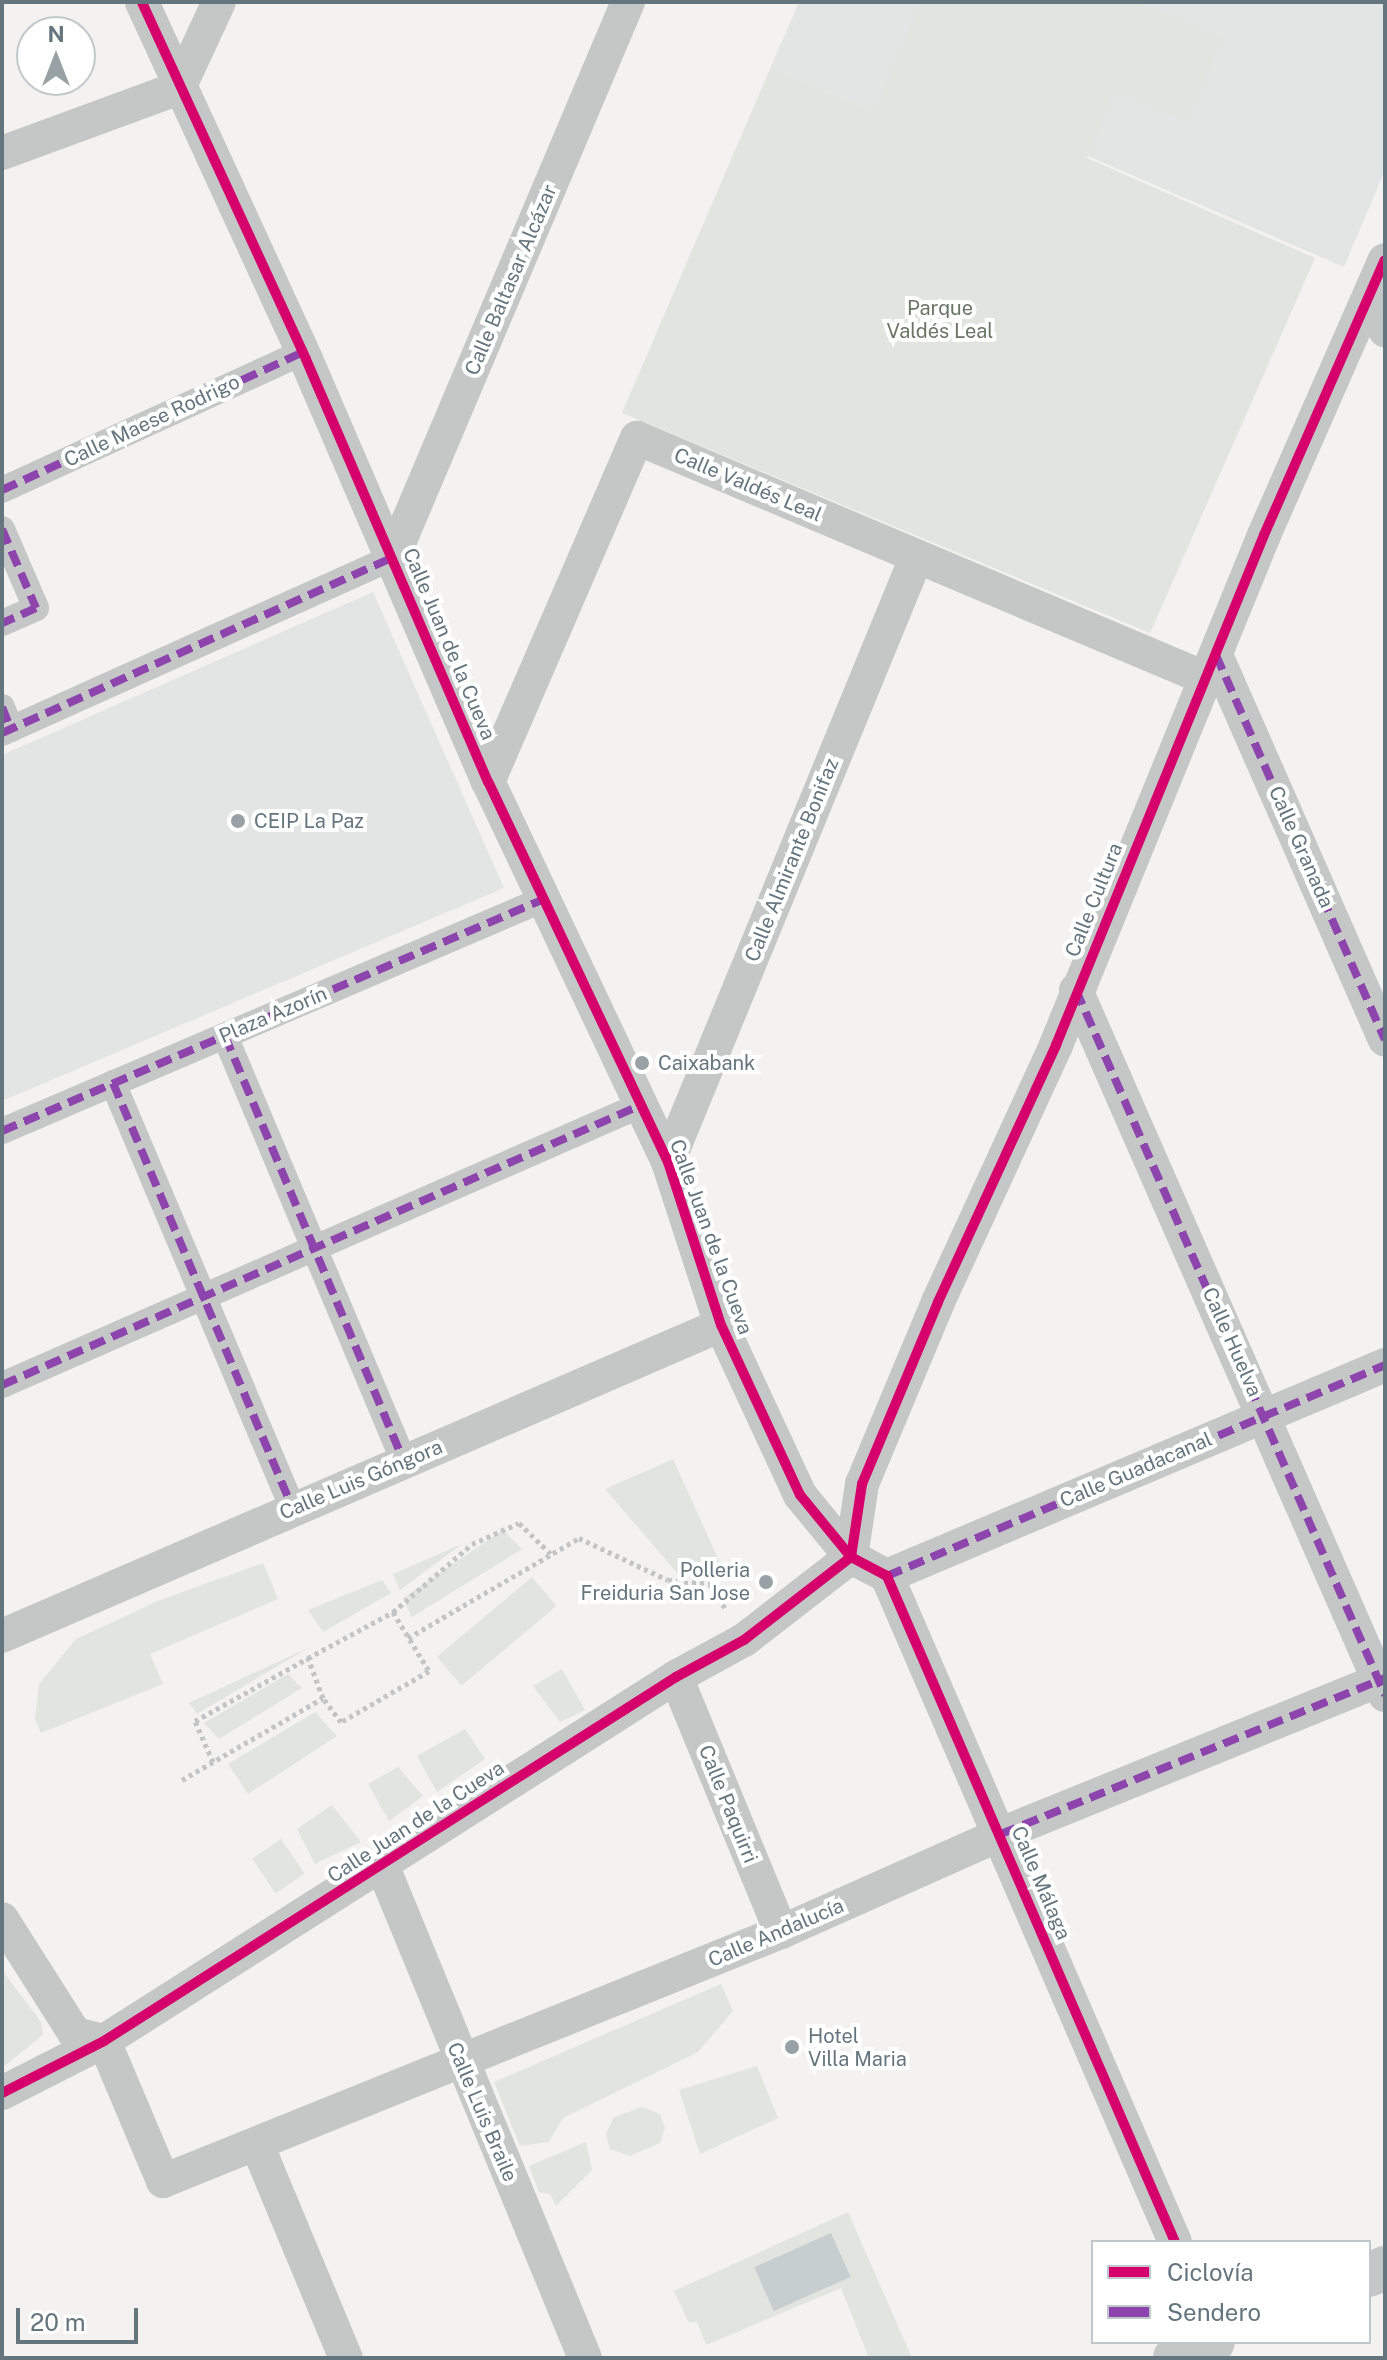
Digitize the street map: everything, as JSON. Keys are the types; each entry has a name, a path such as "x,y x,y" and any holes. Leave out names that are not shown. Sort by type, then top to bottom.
{"street":[{"name":"Calle Juan de la Cueva","path":"2,2093 104,2041 676,1677 744,1640 851,1557 800,1495 721,1325 668,1162 488,782 303,352 142,2"},
{"path":"2,153 179,88 219,2"},
{"name":"Calle Baltasar Alcázar","path":"393,557 628,2"},
{"name":"Calle Cultura","path":"851,1557 862,1484 1076,990 1210,667 1385,260"},
{"path":"1369,296 1385,331"},
{"name":"Calle Maese Rodrigo","path":"2,490 303,352"},
{"name":"Calle Valdés Leal","path":"488,782 637,438 916,558 1210,667"},
{"path":"2,529 36,608 2,623"},
{"path":"5,723 393,557"},
{"name":"Calle Almirante Bonifaz","path":"668,1162 916,558"},
{"name":"Calle Granada","path":"1210,667 1385,1040"},
{"name":"Plaza Azorín","path":"2,1131 544,899"},
{"name":"Calle Huelva","path":"1076,990 1383,1684"},
{"path":"225,1036 404,1462"},
{"path":"113,1083 293,1510"},
{"path":"2,1385 641,1105"},
{"name":"Calle Luis Góngora","path":"2,1636 721,1325"},
{"name":"Calle Guadacanal","path":"887,1576 1385,1365"},
{"path":"851,1557 887,1576"},
{"name":"Calle Málaga","path":"887,1576 1174,2240"},
{"name":"Calle Paquirri","path":"676,1677 781,1932"},
{"name":"Calle Andalucía","path":"104,2041 163,2181 258,2147 781,1932 1001,1834 1383,1684"},
{"name":"Calle Luis Braile","path":"382,1865 461,2064 585,2358"},
{"path":"2,1919 75,2034 104,2041"},
{"path":"258,2147 346,2358"},
{"path":"1175,2358 1208,2344"}],"path":[{"path":"213,1762 195,1721 393,1612 472,1544 519,1523 551,1554"},
{"path":"408,1638 579,1538 668,1580 710,1584 744,1640"},
{"path":"308,1658 323,1698 341,1722 429,1671 393,1612"},
{"path":"182,1780 323,1698"}],"shaded area":[{"path":"799,2 1385,2 1385,170 1344,267 942,93 874,112 770,69"},
{"name":"CEIP La Paz","path":"373,592 504,888 2,1101 2,755"},
{"path":"831,2233 851,2277 774,2311 754,2267"}],"green space":[{"name":"Parque Valdés Leal","path":"922,2 1133,2 1222,39 1188,120 1115,90 1087,158 1315,258 1150,633 622,413 770,69 874,112"},
{"path":"673,1459 720,1563 679,1575 605,1489"},
{"path":"503,1530 522,1549 412,1617 403,1598"},
{"path":"462,1544 400,1590 393,1574"},
{"path":"263,1563 278,1599 150,1654 163,1684 41,1733 35,1719 39,1684 76,1639 158,1601"},
{"path":"532,1577 556,1606 461,1686 437,1657"},
{"path":"382,1580 391,1593 323,1632 308,1610"},
{"path":"308,1648 197,1714 189,1703"},
{"path":"562,1669 585,1710 560,1722 533,1686"},
{"path":"288,1674 302,1688 219,1739 204,1723"},
{"path":"315,1712 337,1736 248,1794 228,1764"},
{"path":"465,1729 485,1759 437,1792 417,1756"},
{"path":"398,1767 423,1796 389,1821 368,1784"},
{"path":"332,1805 361,1842 315,1864 297,1829"},
{"path":"281,1839 304,1874 275,1893 252,1859"},
{"path":"2,1970 41,2022 43,2035 2,2068"},
{"path":"721,1984 733,2011 698,2052 563,2118 549,2142 520,2146 494,2082"},
{"path":"757,2066 778,2118 700,2154 679,2090"},
{"path":"642,2107 660,2114 665,2128 660,2143 630,2156 610,2149 606,2134 614,2117"},
{"path":"586,2142 592,2170 556,2206 550,2194 539,2192 529,2166"},
{"path":"848,2212 912,2358 869,2358 841,2288 706,2345 697,2322 689,2323 674,2291"}],"marked path":[{"path":"2,490 303,352"},
{"path":"2,529 36,608 2,623"},
{"path":"2,733 393,557"},
{"path":"1216,655 1385,1040"},
{"path":"2,707 11,729"},
{"path":"2,1131 544,899"},
{"path":"1076,990 1385,1695"},
{"path":"225,1036 404,1462"},
{"path":"113,1083 293,1510"},
{"path":"2,1385 641,1105"},
{"path":"887,1576 1385,1365"},
{"path":"1001,1834 1385,1678"}],"cycle path":[{"path":"2,2093 104,2041 676,1677 744,1640 851,1557 800,1495 721,1325 668,1162 488,782 306,359 142,2"},
{"path":"1174,2240 887,1576 851,1557 862,1484 938,1302 1056,1045 1264,535 1385,260"}],"place":[{"name":"CEIP La Paz","path":"238,821"},
{"name":"Caixabank","path":"642,1063"},
{"name":"Polleria Freiduria San Jose","path":"766,1582"},
{"name":"Hotel Villa Maria","path":"792,2047"}]}
